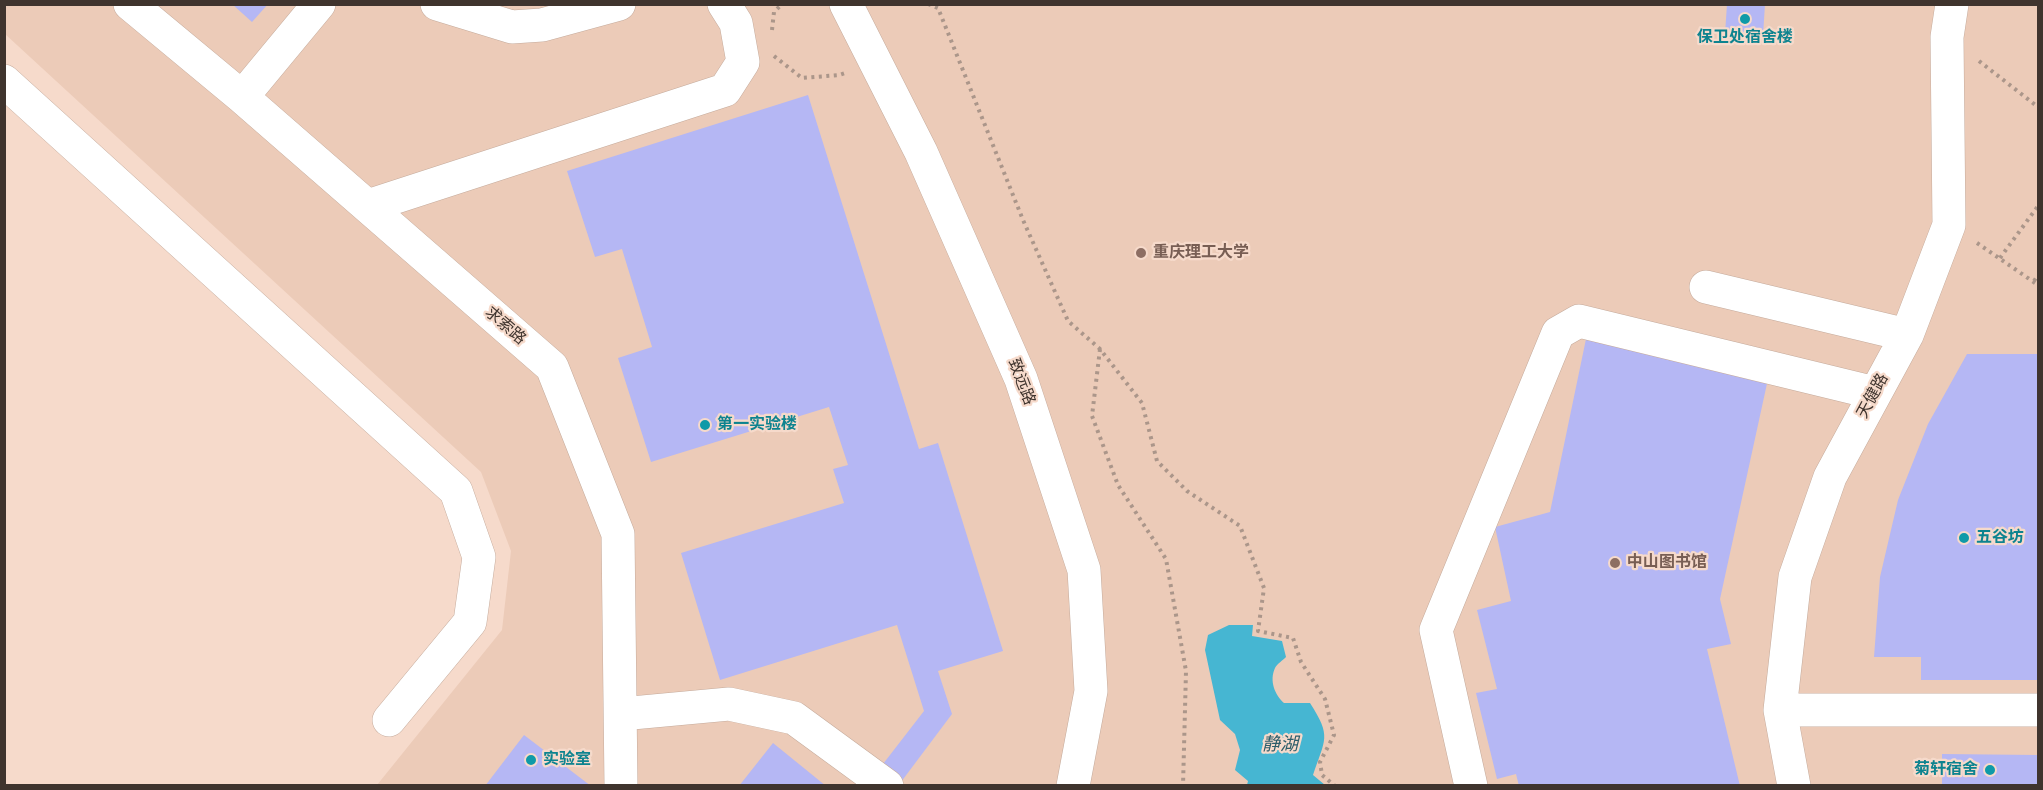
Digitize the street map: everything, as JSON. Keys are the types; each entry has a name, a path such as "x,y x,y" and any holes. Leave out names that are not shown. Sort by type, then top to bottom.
{"street":[{"name":"求索路","path":"130,4 242,97 552,367 618,534 621,786"},
{"path":"242,97 319,4"},
{"path":"437,4 512,27 542,26 619,4"},
{"path":"368,206 725,90 743,62 736,23 724,4"},
{"name":"致远路","path":"846,4 921,152 1021,379 1084,570 1091,691 1073,786"},
{"name":"天健路","path":"1794,786 1780,710 1795,577 1830,477 1906,334 1949,225 1947,37 1952,4"},
{"path":"4,81 456,491 479,557 470,622 389,720"},
{"path":"1706,287 1906,334"},
{"path":"1471,786 1436,630 1558,333 1579,321 1875,393"},
{"path":"621,714 729,704 794,718 887,786"},
{"path":"1780,710 2038,710"}],"path":[{"path":"772,33 774,12 782,4"},
{"path":"928,4 938,8 1023,220 1068,321 1100,349 1142,403 1157,461 1187,491 1240,526 1264,588 1258,631 1293,638 1301,662 1325,699 1334,735 1320,762 1322,776 1335,786"},
{"path":"1947,37 2038,107"},
{"path":"770,54 802,78 839,75 848,71"},
{"path":"2000,258 2038,206"},
{"path":"1949,225 2036,283 2038,275"},
{"path":"1100,349 1092,416 1118,485 1166,559 1186,671 1183,786"}],"shaded area":[{"name":"重庆理工大学","path":"4,5 2038,5 2038,785 377,785 502,630 511,551 481,472 5,34"}],"water":[{"name":"静湖","path":"1229,625 1253,625 1252,636 1282,641 1286,657 1273,673 1274,687 1284,703 1310,703 1317,714 1324,731 1324,738 1313,775 1325,785 1247,785 1248,781 1235,770 1240,750 1235,734 1220,720 1205,650 1208,635"}],"building":[{"path":"232,4 268,4 252,22"},
{"name":"保卫处宿舍楼","path":"1727,4 1765,4 1763,36 1725,34"},
{"name":"第一实验楼","path":"808,95 919,449 938,443 1003,651 938,671 952,714 898,786 866,786 924,711 897,625 720,680 681,553 844,503 833,469 848,465 829,407 651,462 618,358 652,347 622,249 595,257 567,171"},
{"name":"中山图书馆","path":"1586,339 1768,379 1720,599 1731,644 1707,649 1740,786 1519,786 1516,774 1497,779 1476,693 1497,689 1477,610 1511,601 1495,527 1550,512"},
{"name":"五谷坊","path":"1967,354 2038,354 2038,680 1921,680 1921,657 1874,657 1880,577 1898,500 1928,424"},
{"name":"实验室","path":"524,735 591,786 485,786"},
{"path":"773,743 826,786 739,786"},
{"name":"菊轩宿舍","path":"1942,754 2038,755 2038,786 1942,786"}],"place":[{"name":"保卫处宿舍楼","path":"1745,19"},
{"name":"重庆理工大学","path":"1141,253"},
{"name":"第一实验楼","path":"705,425"},
{"name":"五谷坊","path":"1964,538"},
{"name":"中山图书馆","path":"1615,563"},
{"name":"实验室","path":"531,760"},
{"name":"菊轩宿舍","path":"1990,770"}]}
